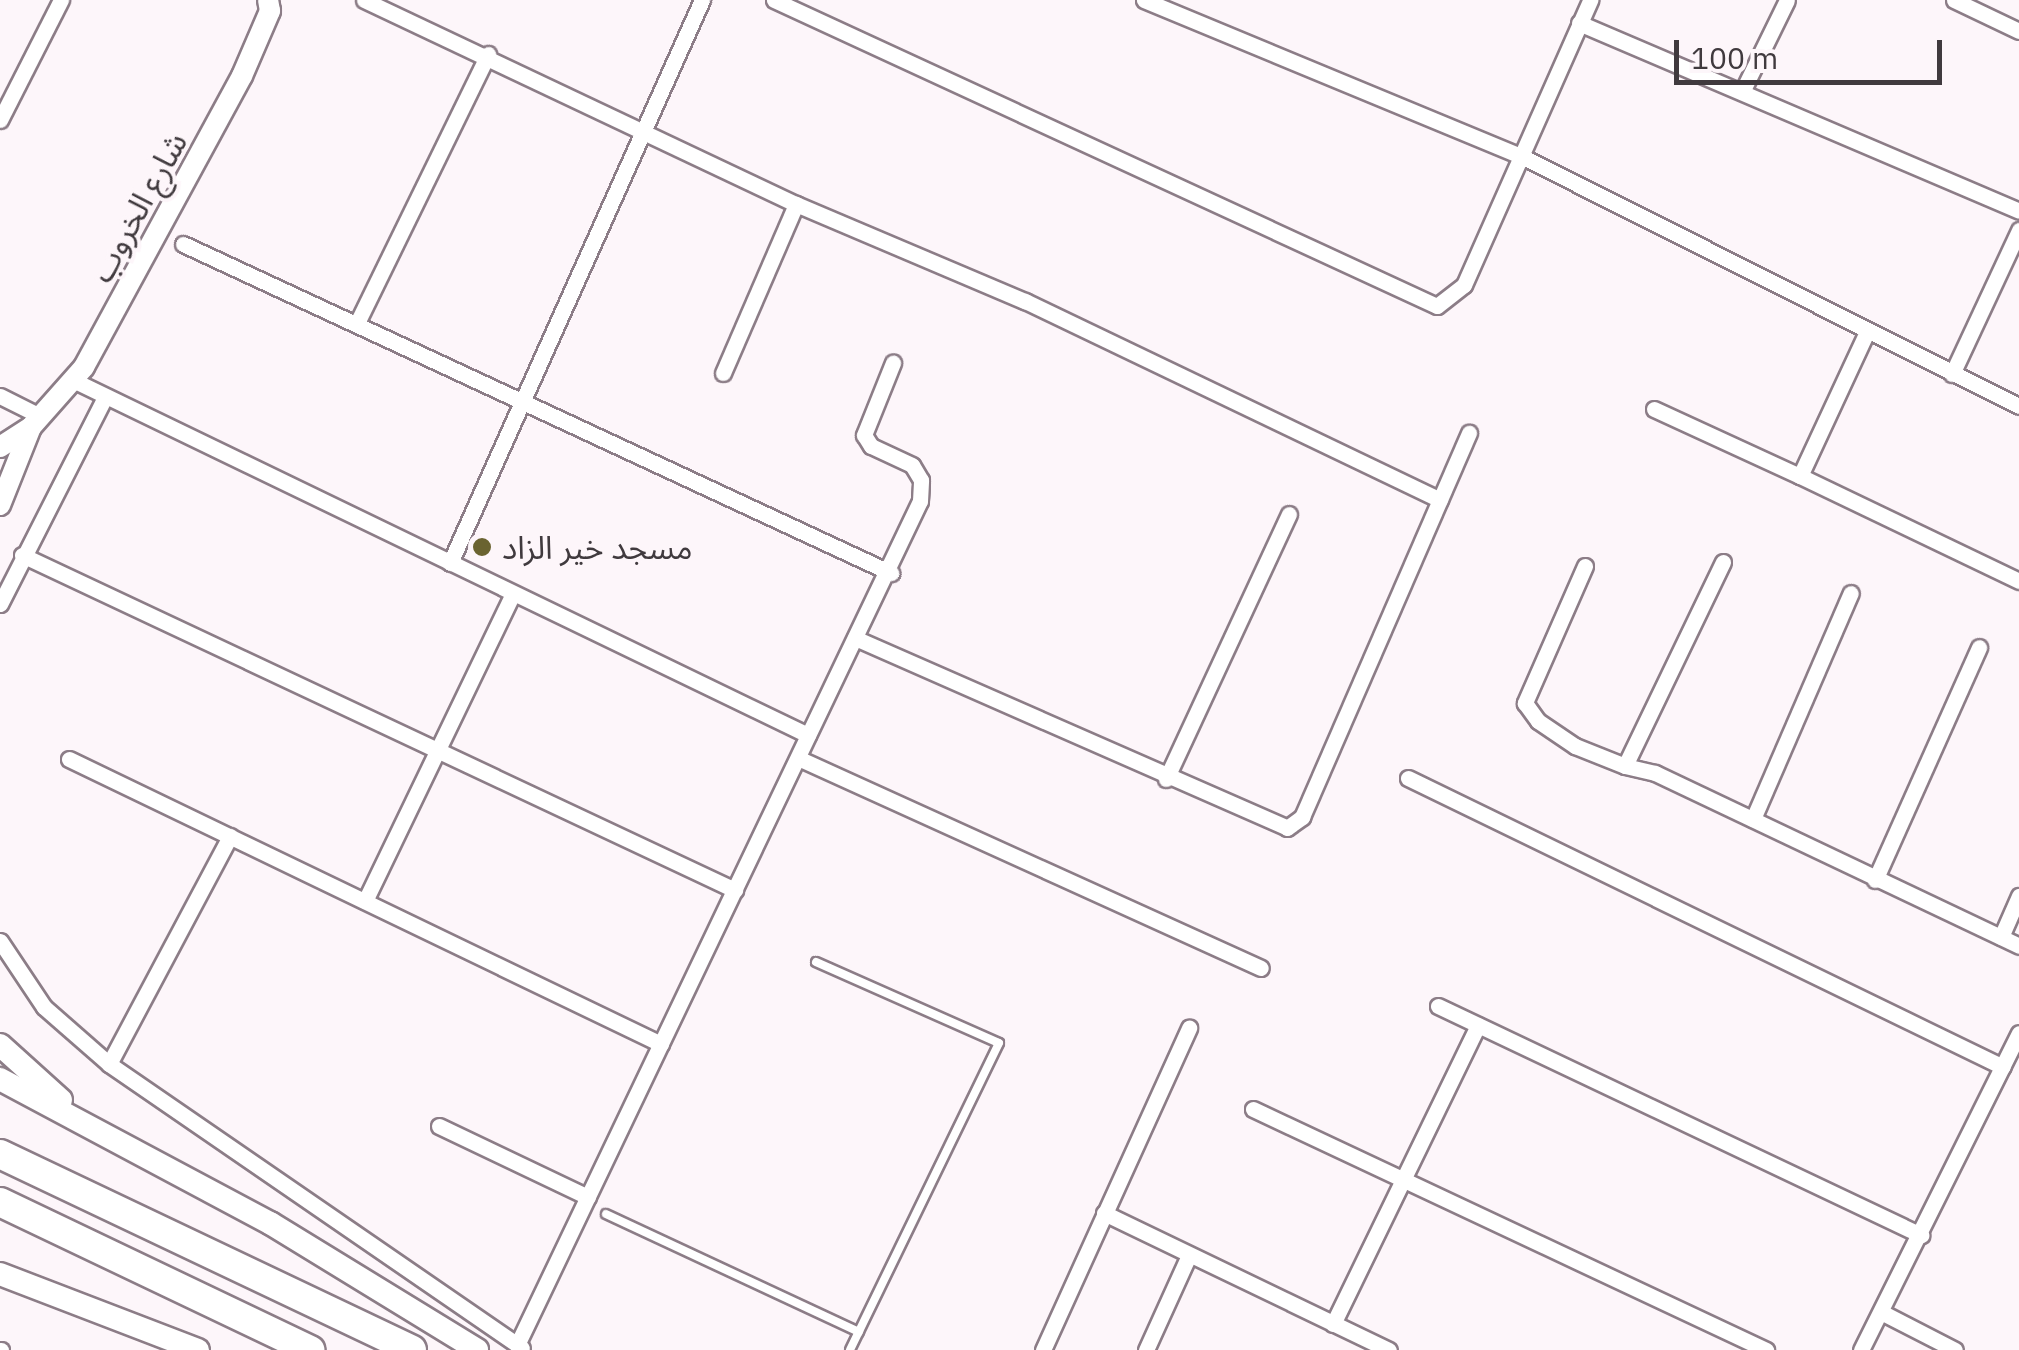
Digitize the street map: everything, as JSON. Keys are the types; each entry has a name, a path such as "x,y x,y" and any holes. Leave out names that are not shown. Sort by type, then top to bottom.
{"highway":[{"path":"0,1154 412,1350"},
{"path":"0,1202 310,1350"}],"main road":[{"name":"شارع الخروب","path":"0,447 36,421 75,381 242,76 270,12 268,0"},
{"name":"شارع الخروب","path":"0,505 36,421"},
{"path":"0,1045 58,1098 160,1165"},
{"path":"0,1079 270,1222 477,1350"},
{"path":"0,1274 198,1350"},
{"path":"0,1285 61,1296"}],"street":[{"path":"0,120 60,0"},
{"path":"364,0 488,54 796,204 1025,301 1440,500"},
{"path":"450,563 702,0"},
{"path":"774,0 1438,306 1464,285 1590,0"},
{"path":"1144,0 1521,156 1866,334 2019,406"},
{"path":"1742,92 1786,0"},
{"path":"1954,0 2019,31"},
{"path":"1580,23 2019,211"},
{"path":"358,321 488,54"},
{"path":"722,373 796,204"},
{"path":"1952,374 2019,230"},
{"path":"182,244 358,321 519,403 891,572"},
{"path":"1800,476 1866,334"},
{"path":"0,941 34,995 109,1064 521,1348 588,1197 855,638 891,572 922,490 912,465 871,446 864,435 893,363"},
{"path":"75,381 104,400 808,736"},
{"path":"0,396 36,421"},
{"path":"0,604 104,400"},
{"path":"1654,409 2019,581"},
{"path":"855,638 1269,825 1297,824 1469,433"},
{"path":"1166,778 1289,514"},
{"path":"22,555 735,890"},
{"path":"1625,766 1723,562"},
{"path":"1585,566 1525,703 1538,721 1575,746 1753,819 2019,946"},
{"path":"1753,819 1851,593"},
{"path":"365,902 513,594"},
{"path":"1875,880 1979,647"},
{"path":"798,758 1261,968"},
{"path":"68,759 661,1044"},
{"path":"1408,778 2002,1066"},
{"path":"109,1064 230,836"},
{"path":"2001,937 2019,896"},
{"path":"1438,1006 1920,1235"},
{"path":"1334,1324 1478,1025"},
{"path":"1043,1350 1189,1028"},
{"path":"1861,1350 2019,1033"},
{"path":"1252,1109 1766,1350"},
{"path":"439,1126 588,1197"},
{"path":"1104,1212 1389,1350"},
{"path":"1146,1350 1189,1255"},
{"path":"1881,1312 1956,1350"}],"lane":[{"path":"816,962 1000,1043 850,1350"},
{"path":"606,1214 859,1332"}],"place":[{"name":"مسجد خير الزاد","path":"482,547"}]}
